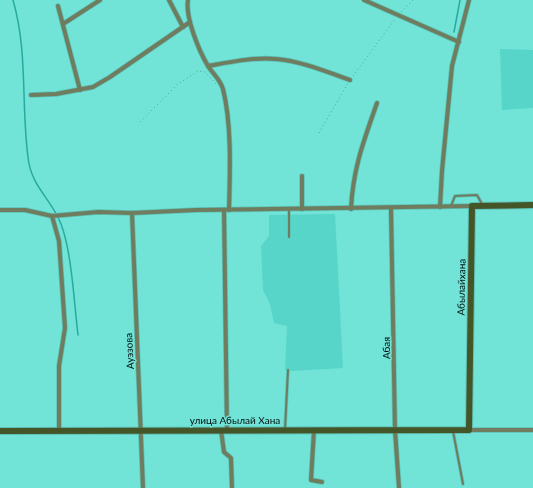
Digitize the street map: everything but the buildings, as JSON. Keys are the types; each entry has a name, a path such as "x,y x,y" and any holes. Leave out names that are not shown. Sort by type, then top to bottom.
{"main road":[{"path":"472,206 533,205"},
{"name":"Абылайхана","path":"469,430 472,206"},
{"name":"улица Абылай Хана","path":"0,431 469,430"}],"street":[{"path":"63,24 100,0"},
{"path":"169,0 183,27"},
{"path":"188,0 186,8 190,22 208,66 216,74 222,86 230,157 227,210 224,452 230,458 232,488"},
{"path":"364,0 459,42"},
{"path":"440,207 452,66 469,0"},
{"path":"58,6 80,90"},
{"path":"31,95 80,90 93,87 190,22"},
{"path":"208,66 229,62 275,59 290,61 350,80"},
{"path":"351,209 352,187 356,165 377,103"},
{"path":"302,176 302,209"},
{"path":"0,210 25,210 52,216 98,212 132,213 472,206"},
{"name":"Абая","path":"391,208 395,430 399,488"},
{"name":"Ауэзова","path":"132,213 144,488"},
{"path":"52,216 59,241 65,328 59,366 59,431"},
{"path":"314,430 311,480 322,482"},
{"path":"469,430 533,430"}],"lane":[{"path":"450,207 455,196 477,195 482,206"},
{"path":"289,209 289,237"},
{"path":"285,430 288,370"},
{"path":"453,430 463,484"}],"path":[{"path":"320,133 350,80 398,15 413,0"},
{"path":"140,122 178,84 198,71 205,72 214,83 222,86"}],"shaded area":[{"path":"500,49 533,50 533,108 502,110"},
{"path":"335,214 343,368 292,371 285,370 287,326 274,323 270,304 263,290 261,246 269,236 269,215"}],"waterway":[{"path":"13,0 21,39 28,157 37,185 57,215 65,236 72,278 78,335"},
{"path":"454,32 460,0"}]}
